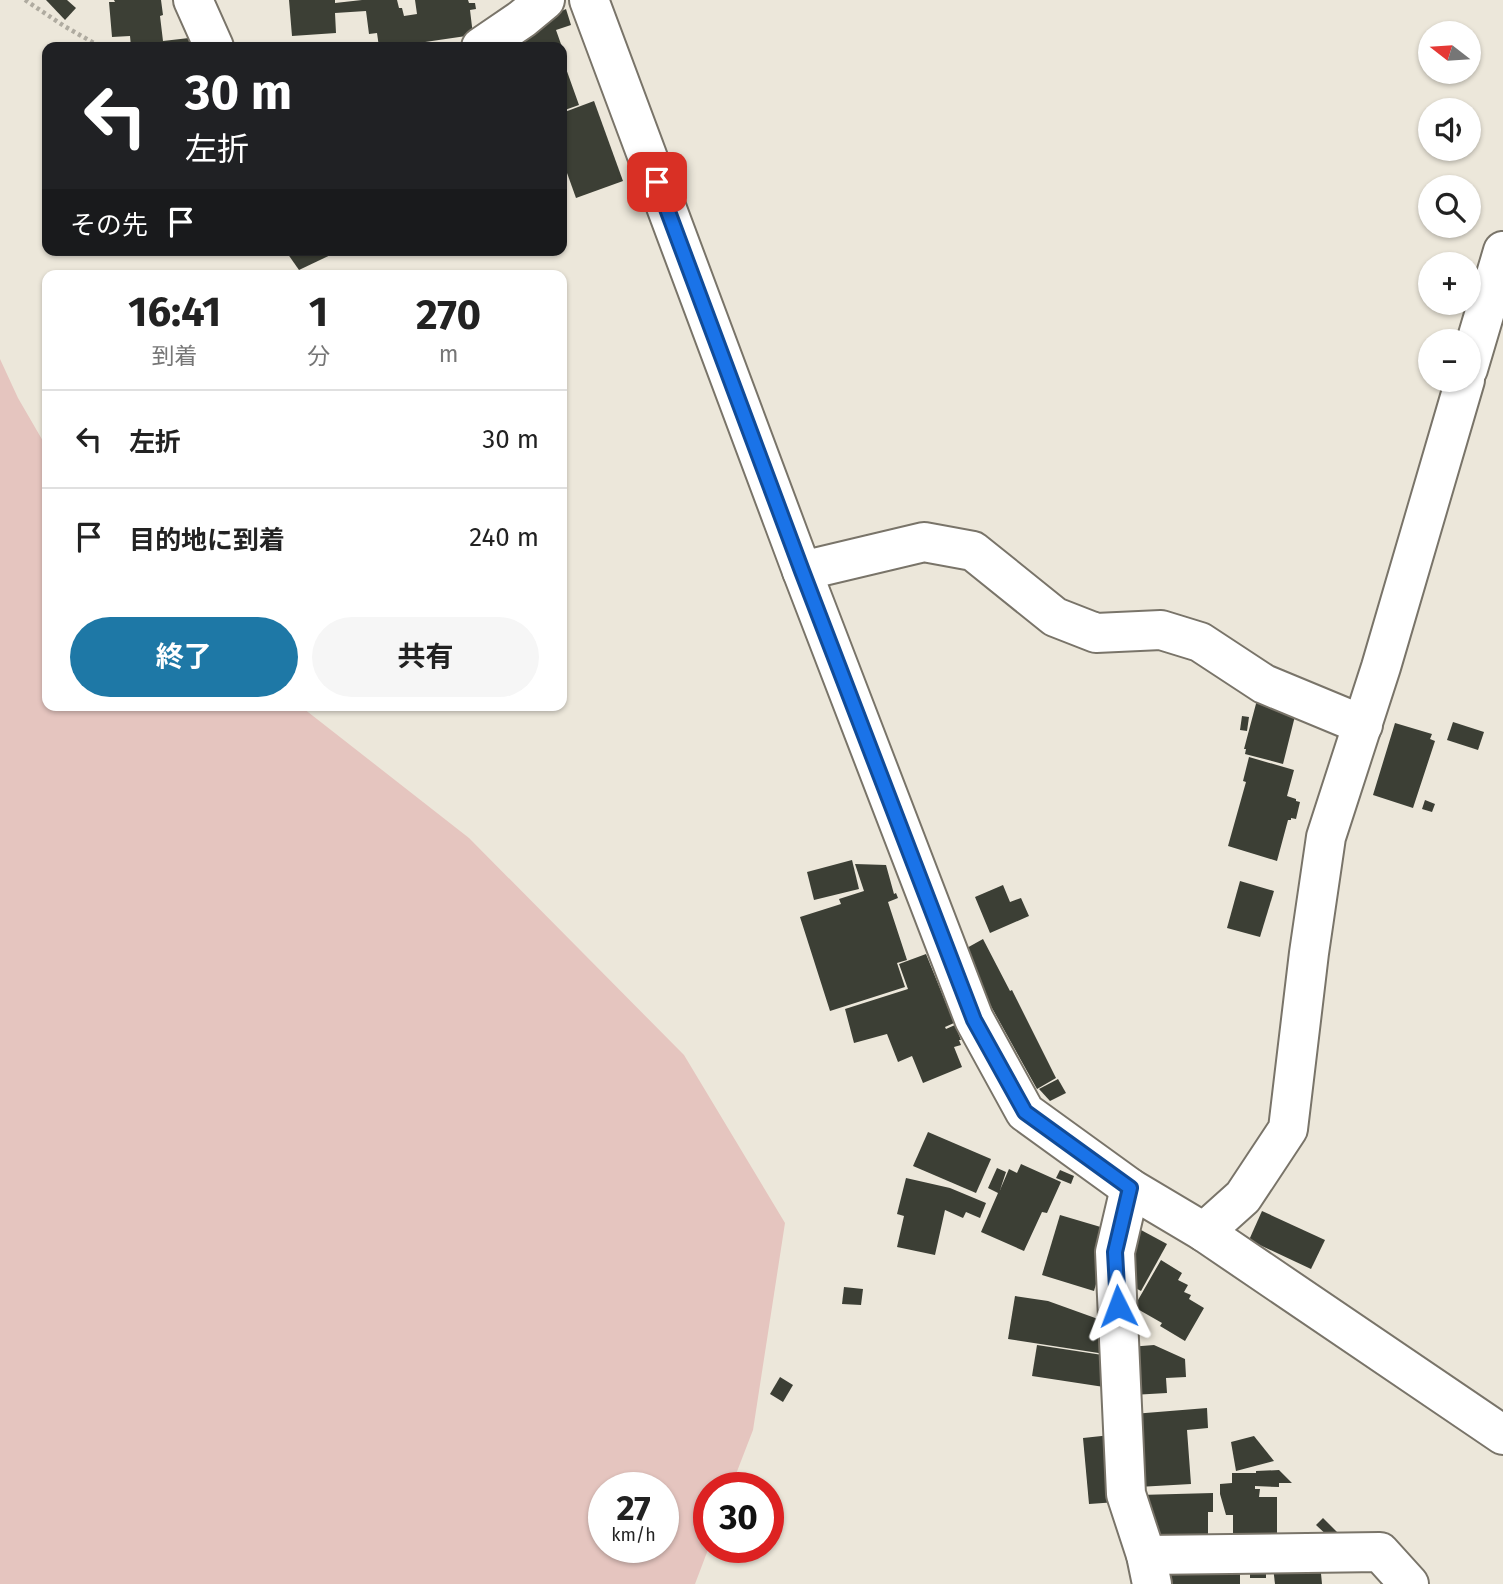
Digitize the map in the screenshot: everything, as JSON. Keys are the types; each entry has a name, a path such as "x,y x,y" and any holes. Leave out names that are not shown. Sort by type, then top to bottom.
{"street":[{"path":"193,0 212,42"},
{"path":"488,42 544,0"},
{"path":"589,0 802,571 974,1020 1025,1112 1130,1188 1204,1232 1503,1434"},
{"path":"1480,329 1503,251"},
{"path":"1204,1232 1243,1197 1289,1129 1309,953 1326,837 1381,667 1461,392"},
{"path":"802,571 924,542 973,551 1055,617 1096,633 1161,630 1200,642 1264,684 1363,724"},
{"path":"1130,1188 1115,1252 1126,1494 1149,1570 1380,1552 1409,1584"}],"path":[{"path":"25,0 92,42"}],"shaded area":[{"path":"0,359 18,398 42,439 42,711 307,711 469,838 684,1055 785,1223 753,1430 737,1472 693,1472 693,1563 703,1563 695,1584 0,1584"}],"building":[{"path":"46,0 67,0 76,8 65,20"},
{"path":"114,0 161,0 163,41 189,38 189,42 131,42 130,36 112,37 109,2 115,2"},
{"path":"289,0 335,0 335,3 397,0 404,16 417,14 415,0 468,0 469,3 475,3 476,9 470,10 473,35 425,42 378,42 377,33 369,34 366,11 335,13 336,33 292,36"},
{"path":"566,9 571,25 556,30 560,42 524,42 523,39 551,16"},
{"path":"567,71 579,105 567,109"},
{"path":"594,101 623,181 576,198 567,173 567,111"},
{"path":"289,256 328,256 299,270"},
{"path":"1257,700 1296,712 1283,764 1245,754"},
{"path":"1242,716 1249,717 1247,731 1240,730"},
{"path":"1453,722 1484,732 1478,750 1447,740"},
{"path":"1395,723 1432,734 1430,739 1435,741 1413,808 1373,795"},
{"path":"1249,757 1294,770 1287,796 1300,802 1296,819 1288,820 1277,861 1228,846 1246,782 1243,781"},
{"path":"1425,800 1435,804 1432,812 1422,809"},
{"path":"852,860 859,889 814,900 807,872"},
{"path":"855,864 886,865 894,894 896,893 898,898 888,902 907,960 897,963 905,987 830,1011 800,917 841,904 839,899 864,891"},
{"path":"1240,881 1274,891 1260,937 1227,928"},
{"path":"1003,885 1010,902 1021,898 1029,916 990,933 975,897"},
{"path":"983,939 1056,1078 1037,1089 977,981 965,949"},
{"path":"926,954 954,1023 945,1027 946,1029 955,1025 961,1040 961,1045 954,1047 962,1067 923,1083 912,1056 898,1062 887,1034 854,1043 845,1009 908,989 899,964"},
{"path":"1058,1079 1066,1093 1050,1101 1039,1089"},
{"path":"928,1132 991,1159 976,1193 913,1166"},
{"path":"1021,1164 1061,1182 1047,1213 1042,1212 1024,1251 981,1232 998,1193 988,1188 997,1168 1006,1172 1000,1190 1009,1169 1017,1173"},
{"path":"1060,1170 1074,1176 1071,1184 1056,1178"},
{"path":"906,1178 950,1188 986,1203 980,1218 966,1212 963,1218 945,1210 935,1255 897,1247 904,1216 897,1214"},
{"path":"1262,1211 1325,1240 1311,1269 1249,1240"},
{"path":"1060,1215 1104,1228 1104,1256 1094,1291 1042,1275"},
{"path":"1141,1230 1167,1244 1141,1291 1126,1283 1129,1251"},
{"path":"1161,1260 1182,1273 1178,1280 1188,1285 1184,1292 1191,1295 1189,1299 1204,1308 1185,1341 1160,1326 1162,1323 1134,1307"},
{"path":"844,1287 863,1289 861,1305 842,1304"},
{"path":"1015,1296 1048,1301 1098,1319 1107,1337 1105,1354 1008,1339"},
{"path":"1037,1345 1109,1356 1104,1387 1032,1376"},
{"path":"1154,1345 1185,1359 1186,1377 1166,1378 1167,1393 1132,1395 1129,1347"},
{"path":"780,1377 793,1385 783,1402 770,1394"},
{"path":"1207,1408 1208,1428 1187,1430 1191,1484 1138,1487 1133,1414"},
{"path":"1111,1435 1117,1502 1089,1504 1083,1438"},
{"path":"1254,1436 1274,1461 1236,1471 1231,1442"},
{"path":"1279,1470 1292,1483 1279,1483 1279,1487 1255,1486 1255,1489 1260,1489 1259,1497 1277,1497 1277,1539 1233,1539 1233,1515 1226,1515 1220,1484 1232,1483 1232,1473"},
{"path":"1213,1493 1213,1512 1208,1512 1208,1537 1162,1538 1162,1535 1152,1535 1139,1495"},
{"path":"1323,1518 1338,1533 1331,1539 1316,1525"},
{"path":"1320,1563 1322,1584 1275,1584 1273,1567"},
{"path":"1250,1564 1266,1564 1266,1578 1250,1578"},
{"path":"1167,1569 1240,1569 1240,1584 1167,1584"}],"route":[{"path":"657,182 974,1020 1025,1112 1130,1188 1115,1252 1118,1306"}]}
